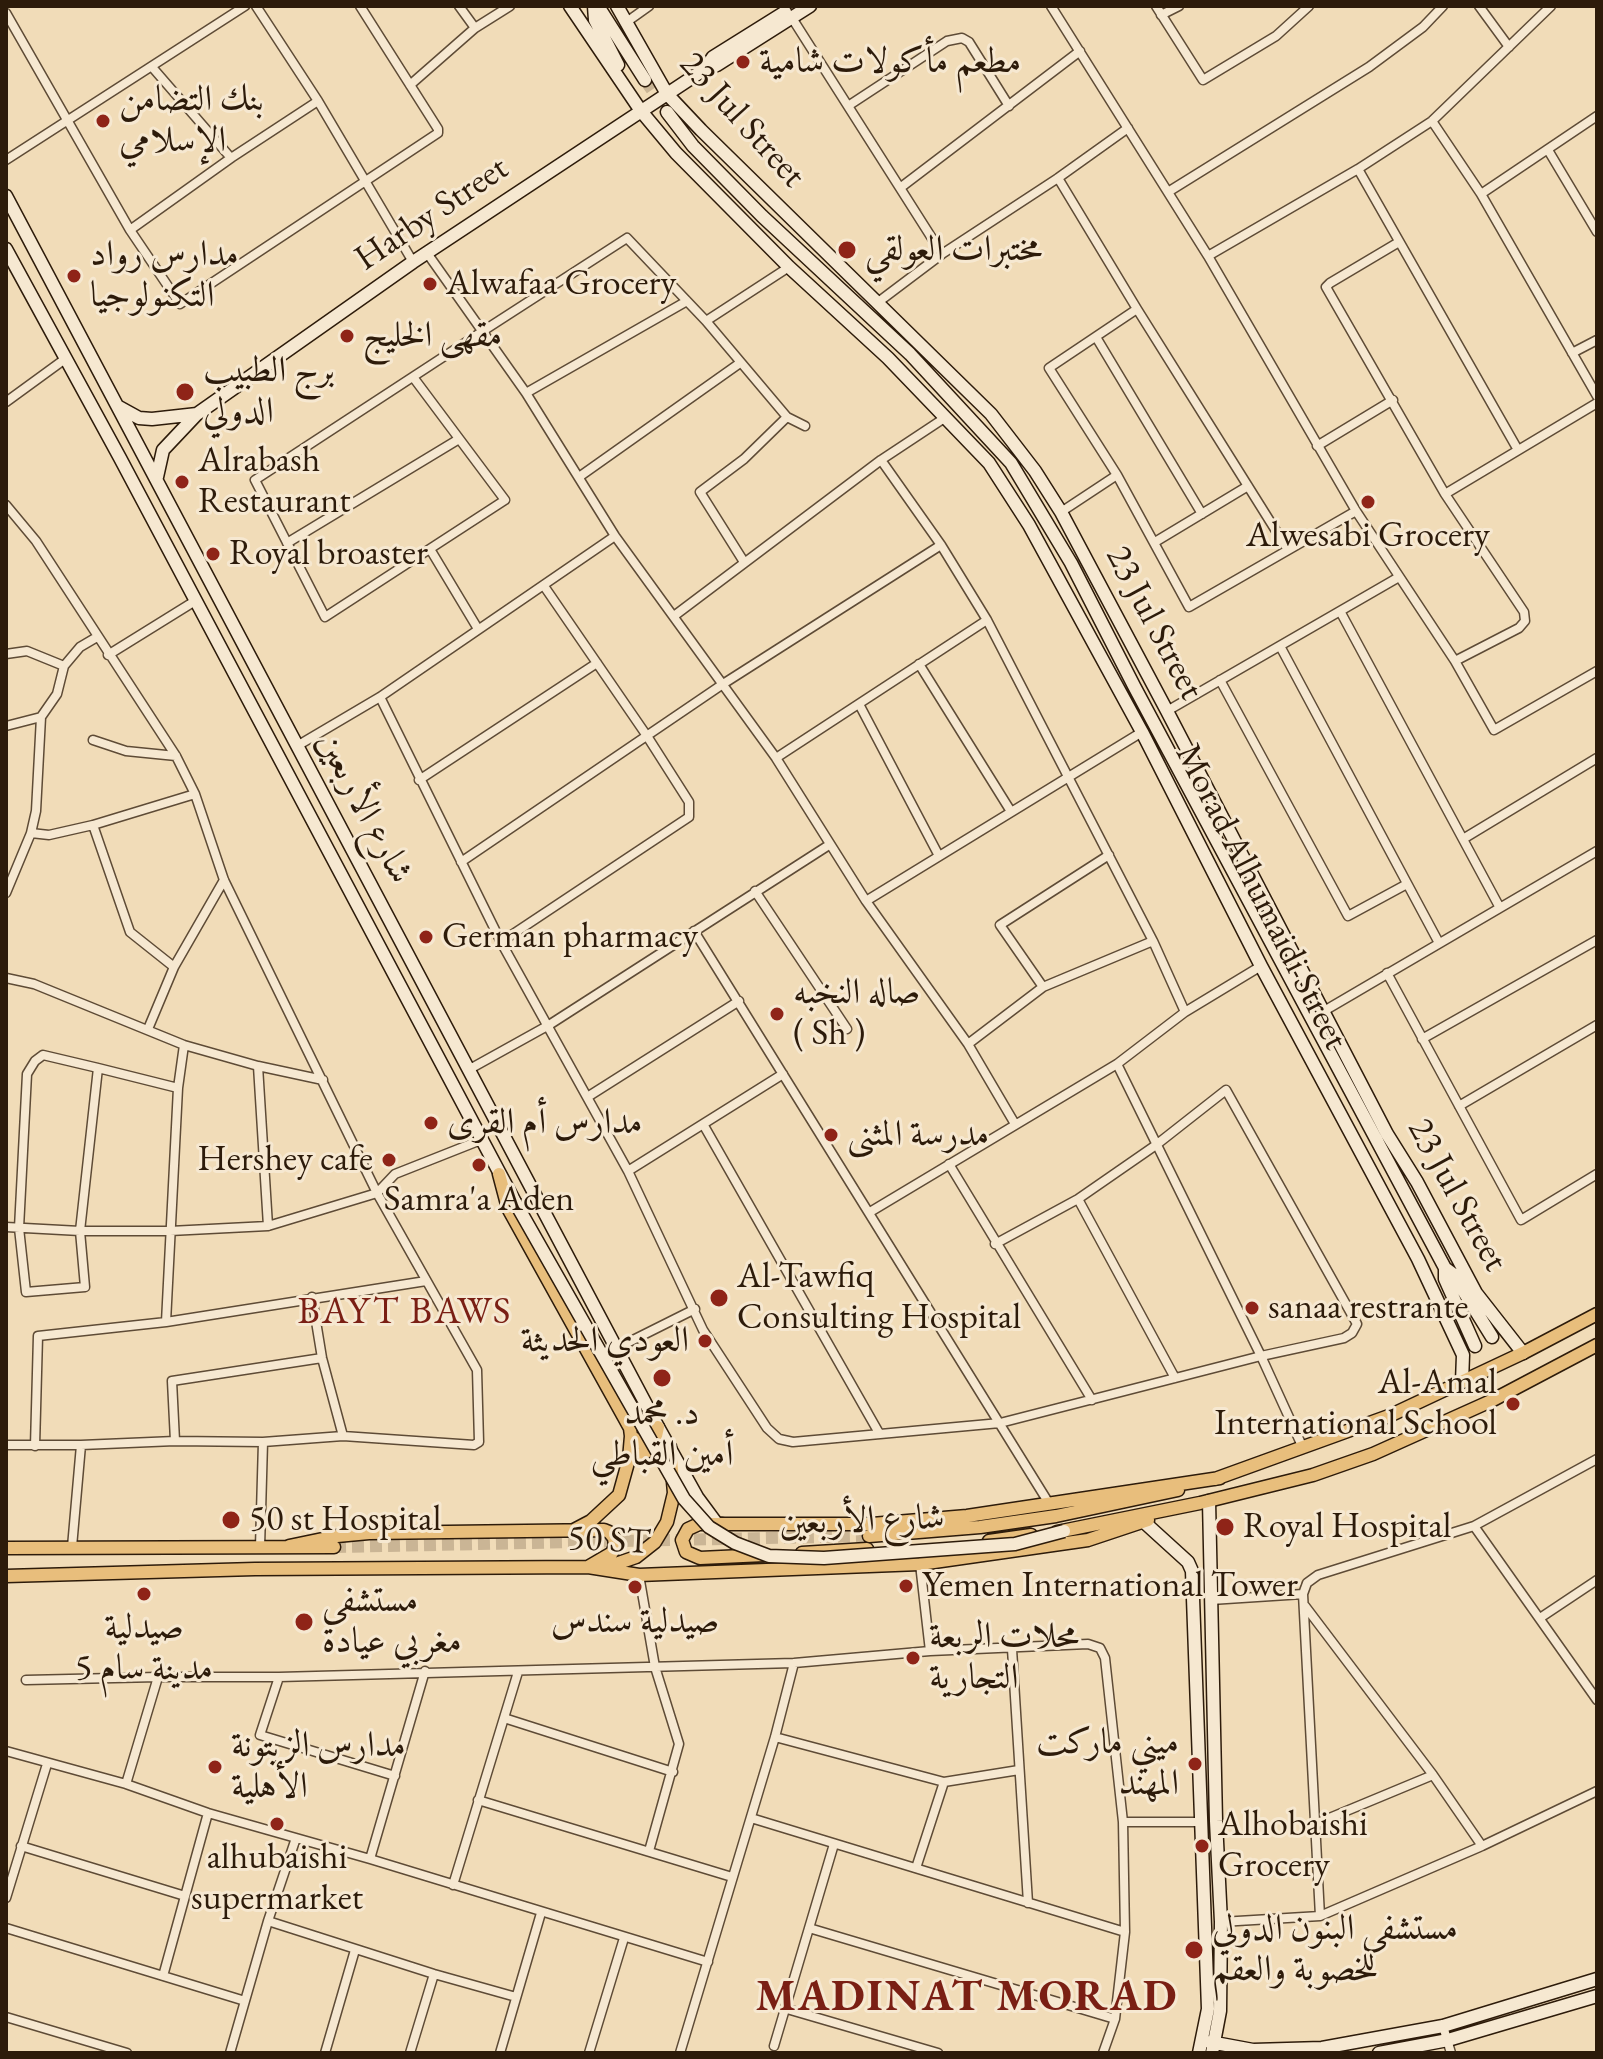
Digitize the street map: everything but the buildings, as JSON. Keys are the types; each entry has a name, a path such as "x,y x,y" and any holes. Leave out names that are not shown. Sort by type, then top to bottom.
{"main road":[{"path":"499,1174 508,1208 626,1417 631,1436 629,1459 619,1495 591,1521 572,1531"},
{"path":"869,1536 980,1527 1056,1516 1157,1496 1220,1478 1389,1416 1523,1353 1597,1314"},
{"name":"50 ST","path":"734,1525 699,1524 688,1529 682,1540 686,1552 700,1558 990,1541 1064,1531 1204,1502 1313,1475 1373,1454 1491,1401 1597,1345"},
{"path":"631,1436 639,1442 649,1442 656,1436 658,1427"},
{"path":"594,1568 620,1564 636,1557 655,1542 667,1522 674,1493 670,1447 650,1450 629,1459"},
{"path":"734,1525 872,1524 967,1516 1220,1478"},
{"name":"50 ST","path":"6,1576 255,1569 594,1568 639,1575 920,1564 1088,1540 1204,1502"},
{"path":"289,1546 369,1533 604,1530 614,1538 615,1546 612,1553 594,1568"},
{"path":"6,1548 334,1547"}],"street":[{"path":"6,160 245,6"},
{"path":"256,6 318,101 413,262"},
{"path":"6,13 130,230 180,304 438,133 360,6"},
{"path":"459,6 475,28"},
{"path":"410,85 475,28 510,6"},
{"name":"23 Jul Street","path":"570,6 641,111"},
{"path":"599,6 595,20 618,64 622,83"},
{"path":"599,6 611,12 640,60 653,68"},
{"path":"599,6 645,80"},
{"name":"23 Jul Street","path":"617,6 667,94 991,414 1035,471 1061,512 1387,1134 1417,1182 1497,1334 1523,1353"},
{"path":"628,21 649,6"},
{"name":"Harby Street","path":"157,477 163,450 197,414 413,262 705,69 713,57 793,12 810,6"},
{"path":"1051,6 1208,256 1356,511 1455,661 1494,730 1597,671"},
{"path":"1156,6 1203,80 1276,36 1309,6"},
{"path":"1161,15 1179,6"},
{"path":"1168,192 1369,67 1423,27 1443,6"},
{"path":"1479,6 1509,47"},
{"path":"1208,256 1358,169 1432,121 1551,6"},
{"path":"793,12 848,106 942,254"},
{"path":"848,106 947,41 962,38 969,42 1009,106"},
{"path":"900,188 1080,51"},
{"path":"152,67 231,158"},
{"path":"130,230 318,101"},
{"name":"Morad Alhumaidi Street","path":"641,111 676,153 789,267 888,358 989,463 1024,518 1142,732 1261,966 1418,1259 1463,1355 1462,1382"},
{"path":"667,112 693,146 762,216 910,354 1011,463 1071,563 1445,1268 1453,1274 1497,1334 1463,1355"},
{"path":"1481,194 1597,116"},
{"path":"1432,121 1481,194 1597,396"},
{"path":"877,303 942,254 1128,128"},
{"path":"701,130 704,141 747,188 762,216"},
{"path":"1548,150 1597,232"},
{"path":"676,153 691,159 732,202 762,216"},
{"path":"1358,169 1518,450"},
{"path":"1058,178 1288,550"},
{"name":"شارع الأربعين","path":"6,196 658,1427 697,1497 717,1524 734,1525"},
{"path":"413,377 505,500 325,617 255,480 483,331 627,238 706,321 787,417 805,426"},
{"path":"1399,242 1326,287 1445,494 1524,612 1525,621 1519,628 1455,661"},
{"name":"شارع الأربعين","path":"6,249 499,1174 684,1499 709,1527 735,1543 769,1556 824,1558 1015,1544 1064,1531"},
{"path":"427,253 526,393 615,536 776,758 866,901 968,1044 1015,1124"},
{"path":"706,321 789,267"},
{"path":"526,393 687,301"},
{"path":"1137,309 1049,368 1117,475 1189,607 1356,511"},
{"path":"1096,337 1202,514"},
{"path":"1572,353 1597,340"},
{"path":"925,348 934,366 964,397 969,417"},
{"path":"6,402 65,359"},
{"path":"579,477 740,363"},
{"path":"1317,446 1393,400"},
{"path":"1445,494 1597,403"},
{"path":"119,406 139,418 197,414"},
{"path":"744,562 700,492 744,459 787,417"},
{"path":"674,616 881,460 946,417"},
{"path":"287,543 459,439"},
{"path":"881,460 941,545 987,620 1153,941 1185,1012"},
{"path":"1011,463 1025,507 1024,518"},
{"path":"1061,512 1117,475"},
{"path":"1155,542 1248,486"},
{"path":"6,505 36,541 176,756 195,794 224,880 377,1193 477,1370 479,1442 474,1445 343,1436 263,1442 6,1445"},
{"path":"297,746 380,697 615,536"},
{"path":"461,862 723,684 941,545"},
{"path":"430,549 478,629"},
{"path":"1167,711 1399,577"},
{"path":"501,942 689,817 689,802 544,586"},
{"path":"108,655 195,601"},
{"path":"1340,611 1500,908"},
{"path":"776,758 987,620"},
{"path":"6,893 31,833 36,811 41,717 57,694 64,666 80,647 97,637"},
{"path":"1280,646 1439,943"},
{"path":"6,654 27,651 64,666"},
{"path":"419,780 597,663"},
{"path":"919,664 1010,810"},
{"path":"1220,680 1348,916 1407,884"},
{"path":"380,697 501,942 628,1171 703,1330 767,1428 779,1439 793,1442 1000,1423 1261,1356 1344,1338 1352,1333 1357,1324 1226,1090 1156,1145 1078,1199 995,1244"},
{"path":"859,704 939,856"},
{"path":"6,726 41,717"},
{"path":"866,901 1010,810 1142,732"},
{"path":"93,740 126,751 176,756"},
{"path":"1463,839 1597,758"},
{"path":"31,833 49,835 93,825 195,794"},
{"path":"93,825 130,932 174,967"},
{"path":"468,1070 549,1025 829,845"},
{"path":"1324,1011 1597,851"},
{"path":"1043,987 1000,925 1109,855"},
{"path":"148,1029 174,967 224,880"},
{"path":"1243,888 1240,900 1246,932"},
{"path":"755,891 847,1029"},
{"path":"694,931 1050,1505"},
{"path":"1422,1039 1597,940"},
{"path":"968,1044 1043,987 1153,941"},
{"path":"870,1212 1117,1064 1185,1012 1261,966"},
{"path":"1387,973 1521,1220 1597,1174"},
{"path":"6,978 34,984 184,1045 323,1080"},
{"path":"589,1096 739,1001"},
{"path":"1459,1106 1597,1025"},
{"path":"166,1322 178,1088 184,1045"},
{"path":"98,1068 80,1231 85,1287 26,1292 19,1228 27,1074 35,1061 43,1055 98,1068 178,1088"},
{"path":"1117,1064 1303,1448"},
{"path":"258,1066 268,1226"},
{"path":"628,1171 783,1074"},
{"path":"703,1124 879,1433"},
{"path":"6,1227 170,1231 268,1226 377,1193 395,1174 481,1140"},
{"path":"949,1164 1092,1400"},
{"path":"1078,1199 1175,1378"},
{"path":"1445,1268 1445,1279 1475,1346"},
{"path":"35,1446 38,1336 166,1322 426,1281"},
{"path":"312,1297 322,1358 343,1436"},
{"path":"617,1348 695,1309"},
{"path":"175,1441 172,1381 322,1358"},
{"path":"260,1547 263,1442"},
{"path":"72,1547 81,1445"},
{"path":"1320,1916 1303,1594 1307,1583 1318,1575 1474,1526 1597,1459"},
{"path":"1204,1502 1211,1600 1221,1922 1220,2011 1207,2047"},
{"path":"1144,1522 1188,1562 1192,1571 1207,2047"},
{"path":"1474,1526 1593,1687 1597,1700"},
{"path":"920,1564 930,1651"},
{"path":"639,1575 655,1667 679,1744 649,1851"},
{"path":"1540,1618 1597,1580"},
{"path":"1211,1600 1303,1594"},
{"path":"1305,1606 1433,1775 1482,1846"},
{"path":"26,1680 279,1677 425,1671 518,1672 794,1663 930,1651 1088,1644 1100,1648 1105,1658 1123,1822 1125,1932 1115,2019 1103,2053"},
{"path":"1012,1649 1028,1903"},
{"path":"680,2053 775,1737 794,1663"},
{"path":"370,1859 425,1671"},
{"path":"453,1885 518,1672"},
{"path":"126,1784 158,1677"},
{"path":"279,1677 260,1735 395,1776"},
{"path":"504,1718 673,1772"},
{"path":"775,1737 944,1782 1019,1770"},
{"path":"6,1751 126,1784 208,1813 708,1962"},
{"path":"6,1898 47,1764"},
{"path":"1315,1824 1433,1775"},
{"path":"916,1868 944,1782"},
{"path":"1221,1922 1320,1916 1482,1846 1597,1791"},
{"path":"478,1800 732,1877"},
{"path":"163,1976 208,1813"},
{"path":"751,1818 1125,1932"},
{"path":"1123,1822 1199,1822"},
{"path":"230,2053 268,1921 296,1838"},
{"path":"774,2046 834,1844"},
{"path":"21,1846 185,1896"},
{"path":"500,2053 541,1913"},
{"path":"268,1921 516,1997"},
{"path":"6,1928 245,2001"},
{"path":"809,1928 1115,2019"},
{"path":"589,2053 624,1938"},
{"path":"325,2053 355,1950"},
{"path":"410,2053 434,1974"},
{"path":"1207,2047 1253,2050 1322,2048 1443,2026 1597,1979"},
{"path":"1379,2053 1449,2047 1597,1996"},
{"path":"787,2009 938,2053"},
{"path":"6,2017 127,2053"},
{"path":"1443,2026 1449,2047"}],"tunnel":[{"path":"645,80 667,112"},
{"path":"334,1547 869,1536"}],"place":[{"name":"مطعم مأكولات شامية","path":"743,62"},
{"name":"بنك التضامن الإسلامي","path":"103,121"},
{"name":"مختبرات العولقي","path":"847,250"},
{"name":"مدارس رواد التكنولوجيا","path":"74,276"},
{"name":"Alwafaa Grocery","path":"430,284"},
{"name":"مقهى الخليج","path":"347,336"},
{"name":"برج الطبيب الدولي","path":"185,392"},
{"name":"Alrabash Restaurant","path":"182,482"},
{"name":"Alwesabi Grocery","path":"1368,502"},
{"name":"Royal broaster","path":"213,554"},
{"name":"German pharmacy","path":"426,937"},
{"name":"صاله النخبه ( Sh )","path":"777,1014"},
{"name":"مدارس أم القرى","path":"431,1123"},
{"name":"مدرسة المثنى","path":"831,1135"},
{"name":"Hershey cafe","path":"389,1160"},
{"name":"Samra'a Aden","path":"479,1165"},
{"name":"Al-Tawfiq Consulting Hospital","path":"719,1298"},
{"name":"sanaa restrante","path":"1252,1308"},
{"name":"العودي الحديثة","path":"705,1341"},
{"name":"د. محمد أمين القباطي","path":"662,1378"},
{"name":"Al-Amal International School","path":"1513,1404"},
{"name":"50 st Hospital","path":"231,1520"},
{"name":"Royal Hospital","path":"1225,1527"},
{"name":"Yemen International Tower","path":"906,1586"},
{"name":"صيدلية سندس","path":"635,1587"},
{"name":"صيدلية مدينة سام 5","path":"144,1594"},
{"name":"مستشفى مغربي عيادة","path":"304,1622"},
{"name":"محلات الربعة التجارية","path":"913,1658"},
{"name":"ميني ماركت المهند","path":"1195,1764"},
{"name":"مدارس الزيتونة الأهلية","path":"215,1767"},
{"name":"alhubaishi supermarket","path":"277,1824"},
{"name":"Alhobaishi Grocery","path":"1202,1846"},
{"name":"مستشفى البنون الدولي للخصوبة والعقم","path":"1194,1950"}],"district":[{"name":"BAYT BAWS","path":"405,1313"},
{"name":"MADINAT MORAD","path":"967,1998"}]}
